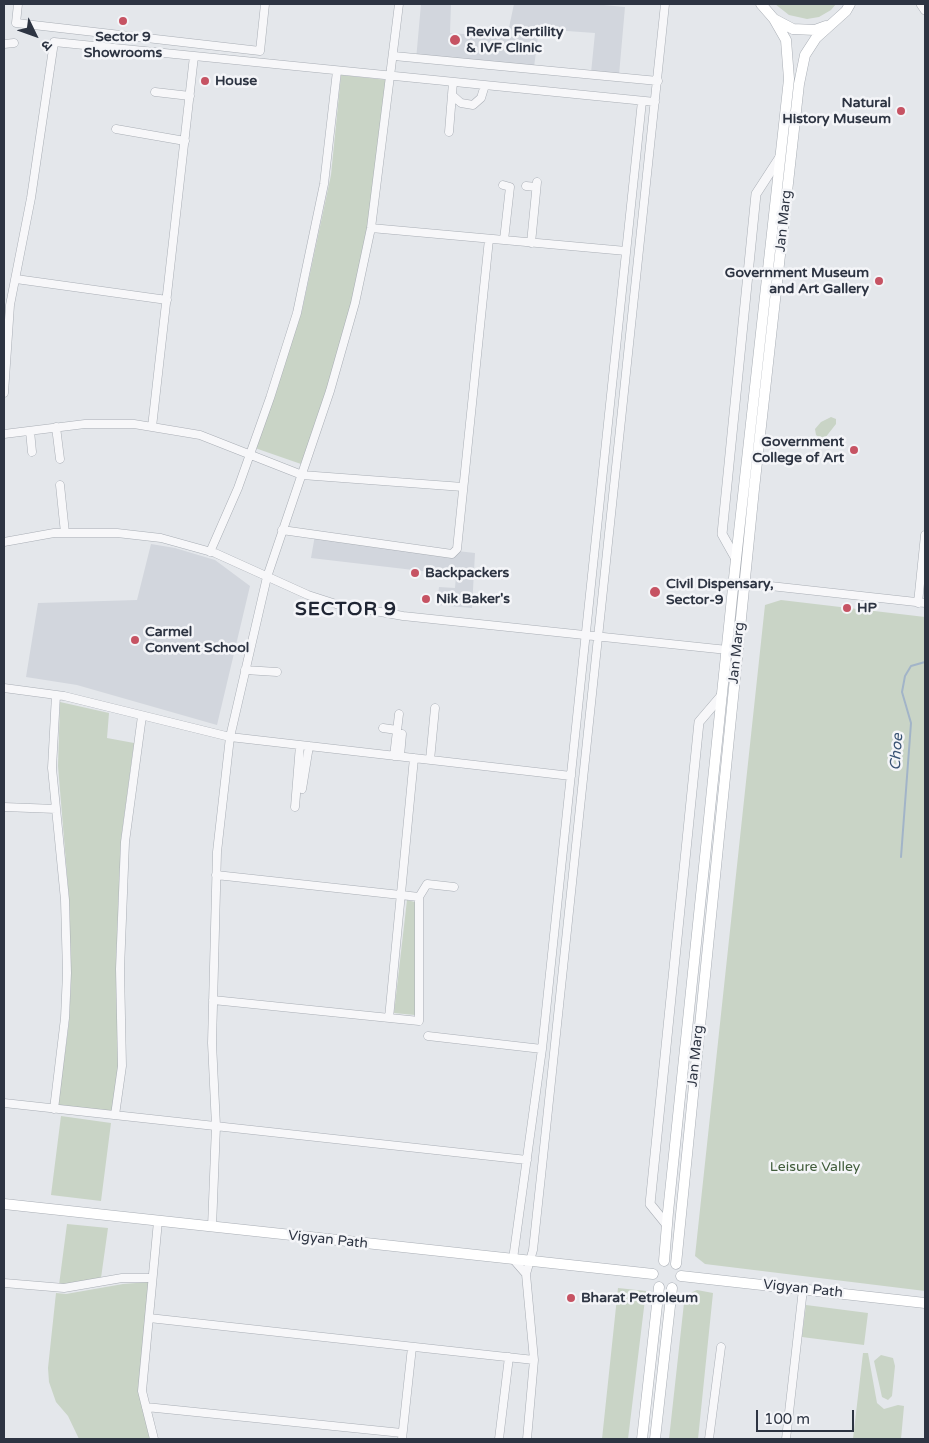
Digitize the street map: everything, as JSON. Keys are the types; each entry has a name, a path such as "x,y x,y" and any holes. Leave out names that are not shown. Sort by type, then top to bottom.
{"main road":[{"name":"Jan Marg","path":"739,583 736,559 789,79 786,40 774,20 761,4"},
{"name":"Jan Marg","path":"676,1264 732,650 799,84 806,55 816,38 848,7 860,4"},
{"path":"774,20 793,29 815,30 832,24"},
{"name":"Jan Marg","path":"664,1261 722,695 732,650"},
{"name":"Vigyan Path","path":"4,1204 653,1274"},
{"path":"664,1261 676,1264 681,1276 676,1286 672,1288 659,1287 654,1282 653,1274 658,1264 664,1261"},
{"name":"Vigyan Path","path":"681,1276 925,1302"},
{"path":"642,1439 659,1287"},
{"path":"655,1439 672,1288"}],"street":[{"path":"18,4 16,23 260,51 266,4"},
{"path":"212,1227 216,1126 212,1043 216,875 230,737 267,577 330,391 353,312 371,228 392,76 399,4"},
{"path":"527,1439 534,1360 526,1274 530,1262 541,1176 665,4"},
{"path":"921,4 925,10"},
{"path":"4,393 10,305 16,279 54,42 655,102"},
{"path":"4,44 14,44"},
{"path":"152,427 194,56"},
{"path":"394,56 658,81"},
{"path":"210,552 250,454 297,313 324,184 337,70"},
{"path":"449,132 453,82"},
{"path":"452,95 461,103 473,105 481,98 485,85"},
{"path":"155,92 190,96"},
{"path":"526,1274 512,1259 542,1049 642,101"},
{"path":"116,129 185,140"},
{"path":"736,559 722,534 756,194 781,156"},
{"path":"503,184 510,187 504,240"},
{"path":"526,186 537,185 531,243"},
{"path":"371,228 626,252"},
{"path":"282,530 452,554 457,549 489,239"},
{"path":"16,279 167,300"},
{"path":"4,434 85,424 134,424 200,435 302,475 463,487"},
{"path":"56,428 60,459"},
{"path":"30,431 32,452"},
{"path":"60,485 65,533"},
{"path":"4,542 65,533 117,533 161,538 210,552 308,595 336,604 403,616 732,650"},
{"path":"739,583 922,603 925,535"},
{"path":"245,670 276,672"},
{"path":"4,688 56,695 230,737 571,776"},
{"path":"54,1109 65,1018 67,973 65,900 52,768 56,695"},
{"path":"667,1224 650,1204 699,722 722,695"},
{"path":"430,760 435,708"},
{"path":"401,714 397,756 397,730 401,714"},
{"path":"115,1115 122,1066 120,969 125,842 142,716"},
{"path":"383,728 397,730"},
{"path":"302,789 304,746"},
{"path":"295,807 304,746"},
{"path":"389,1018 414,758"},
{"path":"4,808 56,809"},
{"path":"216,875 419,897"},
{"path":"213,1000 418,1021 419,897 425,886 431,884 454,887"},
{"path":"428,1036 542,1049"},
{"path":"4,1103 527,1160"},
{"path":"154,1439 142,1390 158,1221"},
{"path":"4,1283 64,1288 122,1278 152,1278"},
{"path":"786,1439 803,1289"},
{"path":"149,1318 534,1360"},
{"path":"146,1407 402,1436 412,1347"},
{"path":"709,1439 721,1347"},
{"path":"499,1439 509,1357"}],"shaded area":[{"path":"421,4 451,4 450,33 507,37 514,4 593,4 625,7 619,75 591,73 595,33 539,29 534,67 416,60"},
{"path":"315,535 475,553 472,608 437,605 439,587 455,588 456,575 311,558"},
{"name":"Carmel Convent School","path":"151,544 175,548 215,560 250,586 217,725 77,685 26,677 38,603 137,600"}],"green space":[{"path":"775,4 836,4 831,10 819,17 807,19 789,15"},
{"path":"341,75 387,80 367,229 351,304 327,392 301,464 255,448 302,311 331,175"},
{"path":"831,417 836,419 836,424 825,438 821,439 816,435 815,429 821,422"},
{"name":"Leisure Valley","path":"781,600 925,617 925,1291 705,1264 695,1256 765,605"},
{"path":"60,702 109,713 107,738 134,743 121,840 116,965 119,1065 112,1111 58,1105 69,1023 71,980 69,899 58,766"},
{"path":"407,900 415,902 415,1015 394,1013"},
{"path":"61,1116 111,1123 101,1201 51,1195"},
{"path":"67,1224 108,1228 101,1278 59,1285"},
{"path":"149,1282 140,1388 150,1439 79,1439 68,1416 56,1402 49,1382 48,1368 56,1293 66,1294 123,1284"},
{"path":"618,1288 646,1291 628,1439 602,1439"},
{"path":"697,1290 713,1293 698,1439 669,1439 684,1303 688,1294"},
{"path":"806,1305 868,1313 864,1345 802,1337"},
{"path":"863,1353 868,1353 877,1403 884,1409 898,1405 904,1406 901,1439 853,1439"},
{"path":"881,1355 893,1358 895,1366 892,1396 888,1400 882,1397 874,1361"}],"waterway":[{"name":"Choe","path":"901,857 911,723 902,692 905,676 911,666 925,662"}],"place":[{"name":"Sector 9 Showrooms","path":"123,21"},
{"name":"Reviva Fertility & IVF Clinic","path":"455,40"},
{"name":"House","path":"205,81"},
{"name":"Natural History Museum","path":"901,111"},
{"name":"Government Museum and Art Gallery","path":"879,281"},
{"name":"Government College of Art","path":"854,450"},
{"name":"Backpackers","path":"415,573"},
{"name":"Civil Dispensary, Sector-9","path":"655,592"},
{"name":"Nik Baker's","path":"426,599"},
{"name":"HP","path":"847,608"},
{"name":"Carmel Convent School","path":"135,640"},
{"name":"Bharat Petroleum","path":"571,1298"}],"district":[{"name":"SECTOR 9","path":"346,610"}]}
